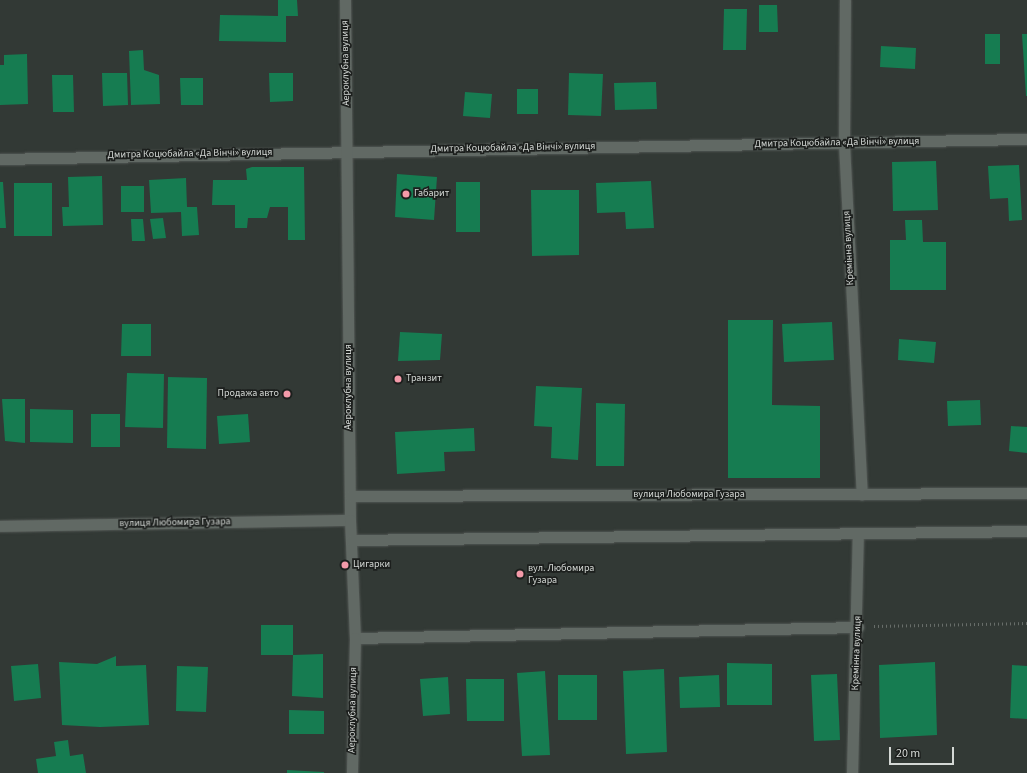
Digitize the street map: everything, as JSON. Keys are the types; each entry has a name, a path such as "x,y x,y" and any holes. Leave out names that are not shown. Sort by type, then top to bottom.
{"street":[{"name":"Аероклубна вулиця","path":"345,0 348,151 350,520 355,638 352,773"},
{"name":"Кремінна вулиця","path":"845,0 844,143 862,495"},
{"name":"Дмитра Коцюбайла «Да Вінчі» вулиця","path":"0,159 348,151 1027,139"},
{"name":"вулиця Любомира Гузара","path":"350,496 862,495 1027,493"},
{"name":"вулиця Любомира Гузара","path":"0,526 350,520"},
{"path":"351,540 1027,531"},
{"name":"Кремінна вулиця","path":"852,773 858,627 858,533"},
{"path":"355,638 858,627"}],"path":[{"path":"858,627 1027,623"}],"building":[{"path":"278,0 297,0 298,16 286,16 286,42 219,41 220,15 278,16"},
{"path":"759,5 777,5 778,32 759,32"},
{"path":"724,9 747,9 746,50 723,50"},
{"path":"985,34 1000,34 1000,64 985,64"},
{"path":"1022,34 1027,34 1027,96 1026,96"},
{"path":"881,46 916,48 915,69 880,67"},
{"path":"143,50 144,70 159,75 160,104 131,105 129,51"},
{"path":"27,54 28,104 0,105 0,65 4,65 4,55"},
{"path":"102,73 127,73 128,105 103,106"},
{"path":"269,73 293,73 293,101 270,102"},
{"path":"569,73 603,74 601,116 568,115"},
{"path":"52,75 73,75 74,112 53,112"},
{"path":"180,78 203,78 203,105 181,105"},
{"path":"656,82 657,109 615,110 614,83"},
{"path":"517,89 538,89 538,114 517,114"},
{"path":"465,92 492,94 490,118 463,116"},
{"path":"936,161 938,210 893,211 892,162"},
{"path":"1019,165 1022,220 1009,221 1008,198 990,199 988,166"},
{"path":"252,167 304,167 305,240 288,240 288,207 270,207 267,218 248,218 247,228 235,228 235,205 212,205 213,180 247,180 246,169"},
{"path":"397,174 437,177 434,220 395,217"},
{"path":"102,176 103,225 63,226 62,207 69,207 68,177"},
{"path":"186,178 187,207 197,207 199,235 182,236 181,212 151,213 149,180"},
{"path":"651,181 654,228 626,229 625,212 597,213 596,183"},
{"path":"0,182 3,182 6,228 0,228"},
{"path":"456,182 480,182 480,232 456,232"},
{"path":"14,183 52,183 52,236 14,236"},
{"path":"121,186 144,186 144,212 121,212"},
{"path":"531,190 579,190 579,255 532,256"},
{"path":"163,218 166,238 153,239 150,219"},
{"path":"131,219 143,219 145,241 132,241"},
{"path":"905,220 922,220 923,242 946,242 946,290 890,290 890,240 906,240"},
{"path":"728,320 773,320 772,405 820,406 820,478 728,478"},
{"path":"832,322 834,360 784,362 782,324"},
{"path":"122,324 151,324 151,356 121,356"},
{"path":"400,332 442,334 440,360 398,361"},
{"path":"899,339 936,342 934,363 898,360"},
{"path":"127,373 164,374 163,428 125,427"},
{"path":"168,377 207,378 206,449 167,448"},
{"path":"536,386 582,388 578,460 551,458 552,427 534,426"},
{"path":"2,399 25,399 25,443 5,441"},
{"path":"980,400 981,425 948,426 947,401"},
{"path":"596,403 625,404 624,466 596,466"},
{"path":"30,409 73,410 73,443 30,442"},
{"path":"91,414 120,414 120,447 91,447"},
{"path":"248,414 250,442 219,444 217,416"},
{"path":"1011,426 1027,427 1027,453 1009,451"},
{"path":"474,428 475,451 444,452 445,471 397,474 395,432"},
{"path":"261,625 293,625 293,655 261,655"},
{"path":"323,654 323,698 292,696 293,655"},
{"path":"116,656 116,666 146,665 149,725 100,727 62,725 59,662 97,664"},
{"path":"935,662 937,735 880,738 879,665"},
{"path":"727,663 772,664 772,705 727,705"},
{"path":"38,664 41,698 14,701 11,666"},
{"path":"1012,665 1027,666 1027,719 1010,718"},
{"path":"177,666 208,667 206,712 176,711"},
{"path":"664,669 667,752 626,754 623,671"},
{"path":"545,671 550,755 522,756 517,673"},
{"path":"837,674 840,740 814,741 811,675"},
{"path":"558,675 597,675 597,720 558,720"},
{"path":"719,675 720,707 680,708 679,677"},
{"path":"448,677 450,714 423,716 420,679"},
{"path":"466,679 504,679 504,721 467,721"},
{"path":"289,710 324,711 324,734 289,734"},
{"path":"68,740 70,756 83,754 86,773 38,773 36,759 56,756 54,742"},
{"path":"287,770 324,772 324,773 287,773"}],"place":[{"name":"Габарит","path":"406,194"},
{"name":"Транзит","path":"398,379"},
{"name":"Продажа авто","path":"287,394"},
{"name":"Цигарки","path":"345,565"},
{"name":"вул. Любомира Гузара","path":"520,574"}]}
